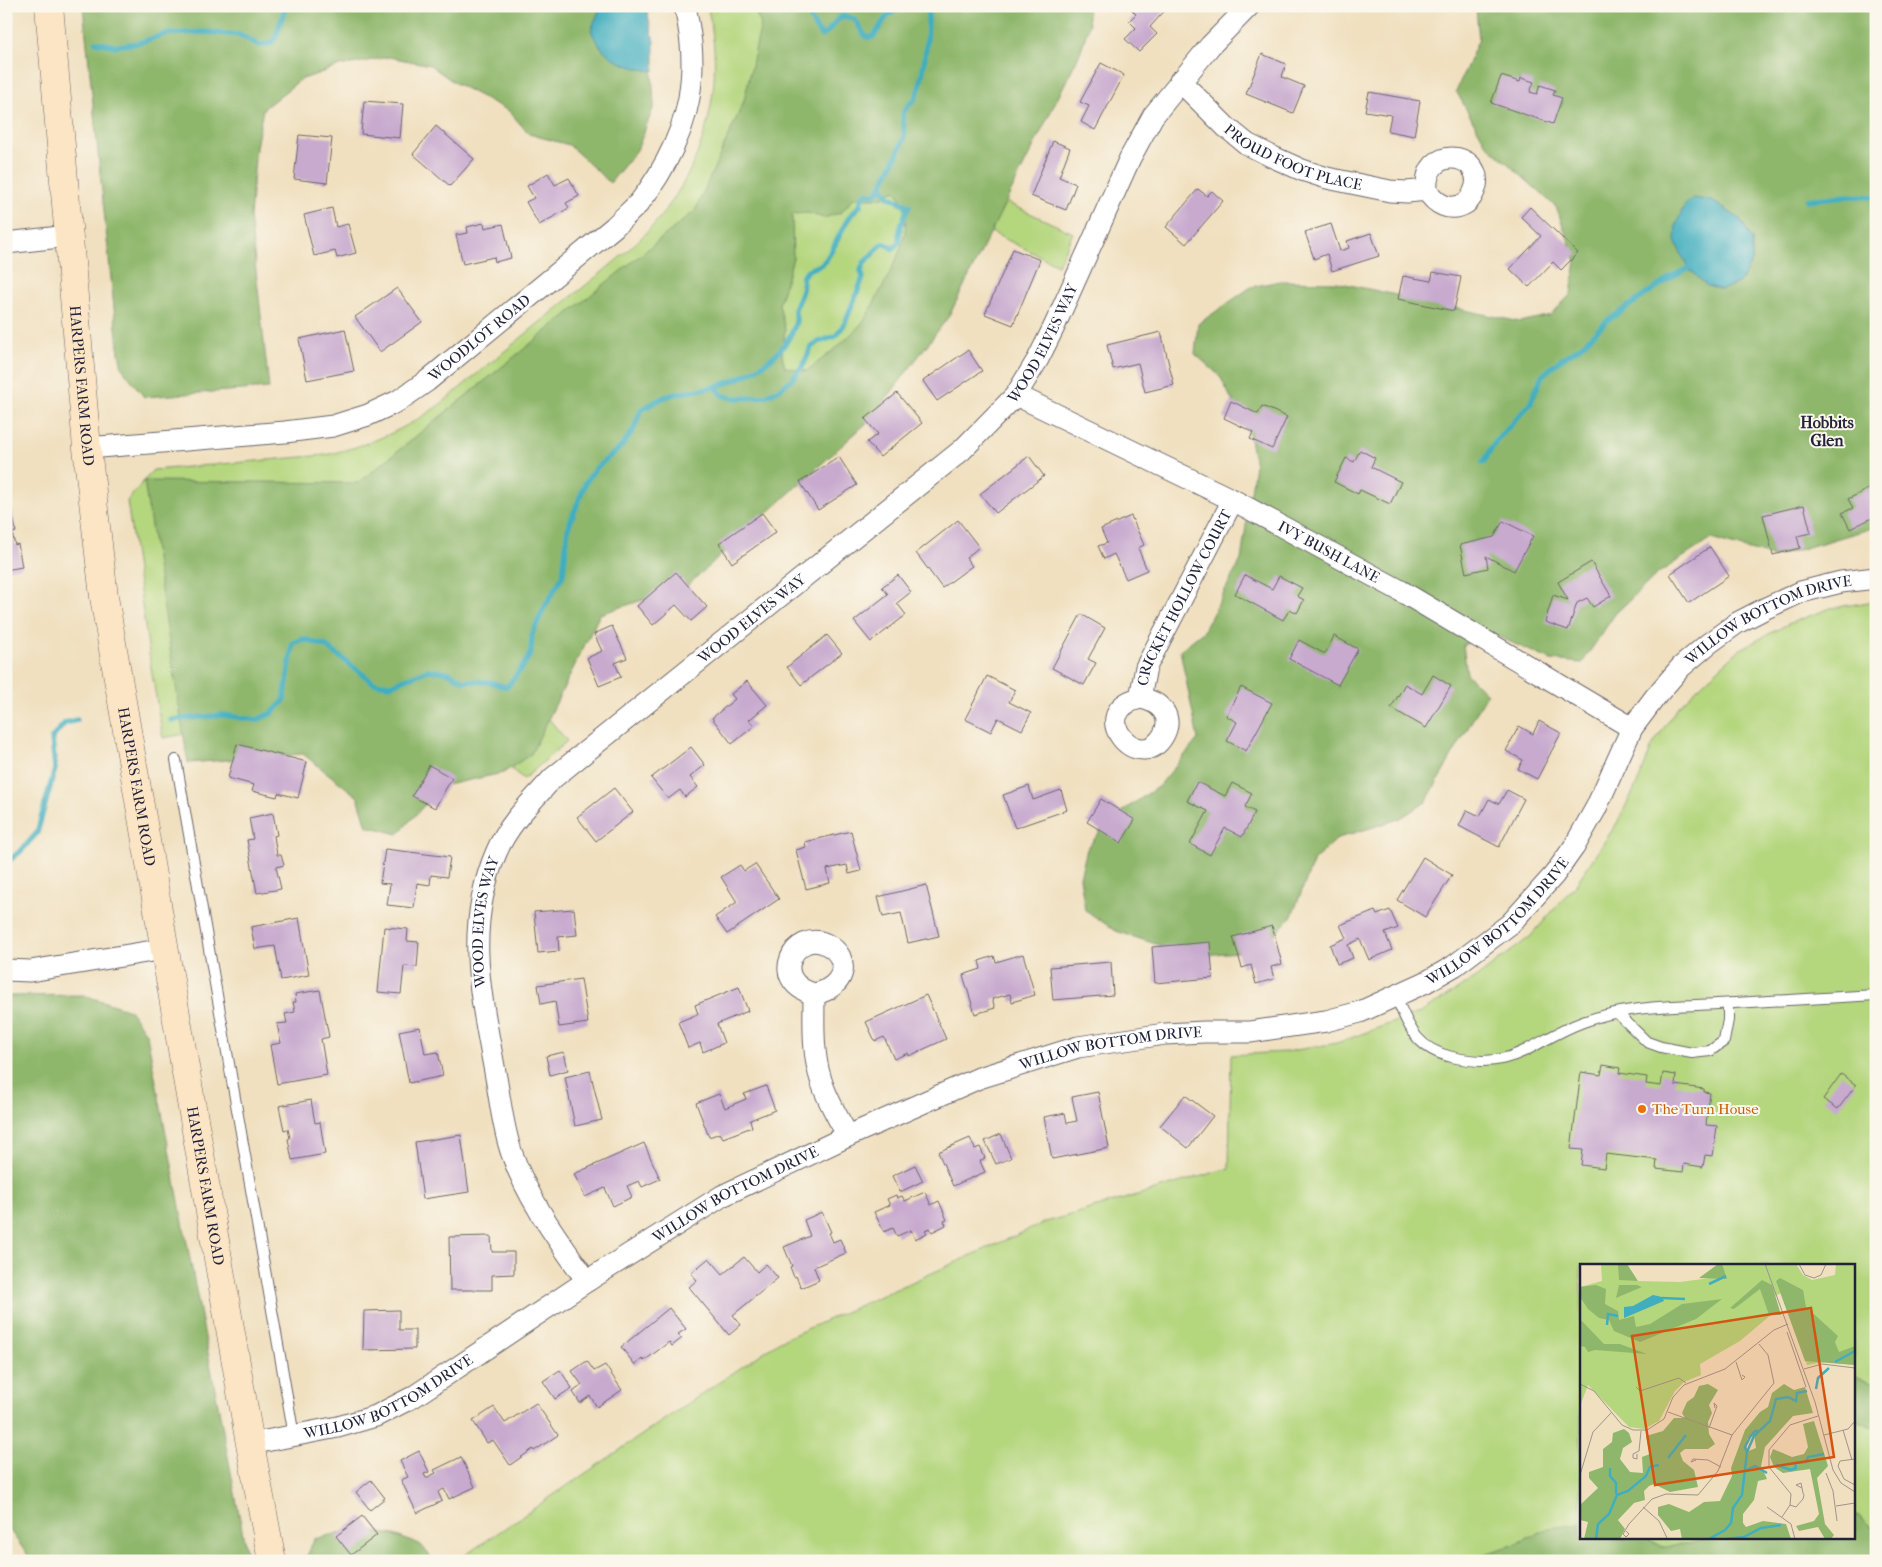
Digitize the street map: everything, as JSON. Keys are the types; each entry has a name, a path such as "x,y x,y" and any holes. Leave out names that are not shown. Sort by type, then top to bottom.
{"main road":[{"name":"HARPERS FARM ROAD","path":"49,6 87,448 104,596 250,1444 272,1561"}],"street":[{"name":"WOODLOT ROAD","path":"87,448 285,432 333,426 368,415 398,401 427,381 614,227 638,204 657,177 674,145 685,114 691,83 690,32 685,6"},
{"name":"WOOD ELVES WAY","path":"587,1280 543,1218 511,1154 481,995 477,962 477,929 480,904 496,852 508,830 553,778 962,450 1016,395 1054,327 1130,158 1152,116 1210,46 1249,6"},
{"name":"PROUD FOOT PLACE","path":"1180,81 1226,127 1246,144 1302,170 1336,180 1390,191 1427,190"},
{"path":"6,243 69,236"},
{"name":"IVY BUSH LANE","path":"1016,395 1234,500 1401,591 1632,728"},
{"name":"CRICKET HOLLOW COURT","path":"1140,698 1146,667 1234,500"},
{"name":"WILLOW BOTTOM DRIVE","path":"250,1444 338,1427 376,1416 413,1397 587,1280 722,1196 848,1136 979,1078 1078,1047 1165,1034 1250,1032 1292,1027 1360,1012 1396,997 1454,966 1510,924 1534,899 1574,847 1596,808 1632,728 1681,667 1737,623 1801,592 1841,582 1876,578"},
{"path":"6,970 30,971 165,949"},
{"path":"814,994 816,1055 820,1078 827,1097 848,1136"}],"lane":[{"path":"176,760 294,1436"},
{"path":"1396,997 1412,1033 1426,1046 1437,1052 1468,1060 1503,1060 1518,1055 1571,1026 1606,1014 1662,1007 1876,995"},
{"path":"1617,1013 1647,1042 1661,1048 1692,1053 1710,1051 1724,1041 1728,1020 1728,1003"}],"green space":[{"path":"83,6 637,6 650,37 654,106 637,150 610,183 569,145 529,134 509,111 455,83 430,65 389,57 340,66 300,80 263,109 256,147 250,217 269,388 144,397 122,368 118,347"},
{"path":"707,6 966,6 947,175 1073,233 1058,265 934,204 885,314 515,678 567,741 524,779 413,693 163,738 127,501 153,470 325,455 372,441 401,429 442,403 618,259 648,231 667,207 684,182 697,155 712,97 715,66 713,36"},
{"path":"752,6 1087,6 1089,25 1080,53 949,316 871,419 688,585 600,614 531,754 503,773 442,786 398,834 367,826 358,797 303,754 188,763 144,481 358,483 695,211 744,101 761,24","holes":["895,190 902,202 906,227 899,254 865,319 843,342 807,371 785,367 782,356 785,330 779,304 793,258 792,214 808,213 824,218 842,212 853,198 881,198"]},
{"path":"1473,6 1876,6 1876,384 1872,413 1876,419 1876,527 1774,557 1711,539 1657,574 1615,614 1582,663 1551,660 1490,633 1463,645 1467,674 1487,694 1426,802 1399,819 1338,838 1314,860 1292,916 1268,941 1237,952 1204,955 1174,950 1116,931 1085,910 1080,877 1087,849 1108,821 1159,786 1198,739 1180,650 1203,632 1241,560 1255,465 1249,434 1220,376 1195,354 1198,324 1251,287 1280,281 1336,282 1520,322 1551,315 1571,294 1576,261 1556,207 1486,144 1456,91 1479,39 1476,9","holes":["1694,198 1712,201 1740,219 1752,239 1752,262 1740,282 1722,290"]},
{"path":"1876,601 1876,1561 454,1561 780,1341 1046,1222 1229,1168 1231,1055 1285,1052 1337,1043 1424,1011 1474,979 1530,937 1576,884 1617,823 1639,780 1652,746 1677,708 1739,650 1788,624 1831,608"},
{"path":"83,995 130,1010 147,1035 248,1561 32,1561 6,1525 6,996"},
{"path":"1854,1377 1876,1383 1876,1429 1854,1418"},
{"path":"1854,1514 1876,1530 1876,1561 1465,1561 1520,1542 1549,1528 1579,1524 1580,1540 1650,1540 1665,1548 1702,1540 1854,1540"},
{"path":"356,1529 394,1535 421,1545 434,1561 305,1561 314,1539"}],"water":[{"path":"601,6 646,6 654,42 654,71 643,70 624,64 601,48 591,30"},
{"path":"1694,198 1712,201 1740,219 1752,239 1752,262 1740,282 1722,290 1707,286 1688,268 1675,241 1676,225 1684,206"}],"building":[{"path":"1128,6 1169,6 1150,27 1157,34 1139,52 1125,39 1136,28 1129,21 1136,14"},
{"path":"1262,54 1286,64 1282,77 1304,86 1293,113 1246,94"},
{"path":"1101,63 1124,75 1095,130 1081,122 1089,106 1080,102"},
{"path":"1501,76 1520,82 1521,78 1534,82 1530,92 1537,94 1540,85 1555,90 1553,95 1562,98 1553,124 1491,103"},
{"path":"1369,92 1420,101 1414,136 1388,131 1391,115 1365,111"},
{"path":"364,101 403,104 400,138 361,134"},
{"path":"436,126 474,159 450,186 413,154"},
{"path":"299,135 332,138 327,183 294,179"},
{"path":"1053,141 1070,148 1059,177 1076,184 1066,210 1031,196"},
{"path":"548,173 555,185 569,178 579,196 566,203 569,208 539,225 526,202 534,198 527,186"},
{"path":"1198,189 1207,196 1212,191 1223,201 1186,244 1166,227"},
{"path":"1530,207 1578,253 1561,270 1553,262 1529,287 1510,269 1541,236 1521,217"},
{"path":"332,208 336,227 348,224 356,253 337,258 335,251 314,256 304,215"},
{"path":"484,223 485,228 503,224 511,258 495,262 494,257 463,264 456,235 468,233 467,227"},
{"path":"1331,224 1340,251 1349,248 1347,241 1371,233 1379,256 1332,271 1327,254 1314,259 1305,232"},
{"path":"1013,249 1040,260 1013,325 985,314"},
{"path":"1433,272 1461,277 1454,311 1398,299 1403,276 1431,281"},
{"path":"397,288 422,322 380,352 355,317"},
{"path":"345,329 354,371 307,380 299,339"},
{"path":"1161,332 1174,385 1145,392 1138,363 1113,369 1107,345"},
{"path":"968,350 982,371 937,401 923,381"},
{"path":"897,393 922,423 880,457 867,442 878,434 865,419"},
{"path":"1231,401 1258,414 1262,406 1287,417 1272,449 1250,439 1253,432 1224,418"},
{"path":"1360,450 1375,458 1371,467 1401,482 1390,504 1360,490 1358,494 1334,482 1346,458 1354,462"},
{"path":"1029,456 1044,476 996,513 980,494"},
{"path":"839,457 857,485 818,510 800,482"},
{"path":"1876,485 1876,516 1850,529 1842,513 1853,508 1848,499"},
{"path":"6,497 10,511 12,511 16,532 12,533 15,545 18,544 22,567 6,570"},
{"path":"1804,505 1811,533 1797,536 1800,548 1773,555 1763,515"},
{"path":"762,513 776,532 732,563 719,543"},
{"path":"1131,516 1144,545 1138,548 1147,570 1126,579 1114,554 1104,559 1098,546 1107,543 1101,529"},
{"path":"958,520 979,547 966,558 972,566 942,588 916,553"},
{"path":"1503,521 1533,536 1514,571 1486,556 1488,568 1466,573 1460,545 1494,537"},
{"path":"1710,547 1729,576 1689,603 1670,574"},
{"path":"1591,562 1611,596 1593,607 1587,598 1577,603 1568,630 1545,622 1553,595 1568,600 1558,582"},
{"path":"676,572 707,607 691,621 676,605 653,625 637,606"},
{"path":"898,575 911,592 897,603 906,615 871,642 854,621 888,594 882,587"},
{"path":"1245,575 1272,589 1279,576 1302,588 1297,596 1304,600 1297,613 1290,609 1283,620 1235,594"},
{"path":"1081,614 1105,628 1088,659 1096,663 1084,685 1052,668"},
{"path":"612,626 627,658 615,663 621,677 599,686 587,658 602,651 594,634"},
{"path":"827,635 842,653 801,685 787,667"},
{"path":"1334,636 1358,649 1338,685 1289,659 1299,640 1325,654"},
{"path":"1433,675 1451,686 1426,728 1391,708 1405,684 1422,694"},
{"path":"987,676 1015,690 1009,702 1031,713 1022,730 998,718 991,732 965,719"},
{"path":"747,681 767,705 749,720 754,726 732,744 712,718 735,699 731,694"},
{"path":"1241,687 1272,703 1246,751 1227,741 1237,722 1226,716"},
{"path":"1539,721 1561,733 1537,779 1518,769 1523,760 1506,751 1519,726 1533,734"},
{"path":"237,744 307,762 298,798 278,793 277,797 252,791 254,785 228,778"},
{"path":"691,747 705,765 690,777 698,787 685,797 680,790 668,799 651,778"},
{"path":"429,765 452,778 435,808 412,796"},
{"path":"1197,782 1225,796 1232,783 1252,793 1245,807 1255,812 1242,837 1225,828 1210,855 1190,844 1208,811 1187,801"},
{"path":"1029,786 1033,800 1061,790 1067,810 1015,828 1003,795"},
{"path":"614,788 633,812 596,841 577,817"},
{"path":"1507,790 1524,799 1499,847 1459,826 1467,810 1480,816 1489,799 1499,804"},
{"path":"1101,799 1135,820 1121,843 1087,822"},
{"path":"273,813 277,835 274,836 277,855 281,855 284,865 276,867 281,889 257,893 247,840 253,839 249,818"},
{"path":"851,831 861,871 849,874 847,865 827,869 830,883 806,889 796,850 806,847 805,842"},
{"path":"385,849 450,857 447,877 431,875 430,885 417,883 414,908 387,905 390,884 380,883"},
{"path":"1423,857 1452,875 1425,917 1397,900"},
{"path":"755,864 779,899 727,934 715,917 737,902 721,877 740,865 744,871"},
{"path":"926,885 939,936 908,943 901,913 883,917 878,897"},
{"path":"574,909 577,935 558,937 559,951 538,953 534,912"},
{"path":"1390,910 1398,928 1385,933 1392,950 1369,960 1360,939 1348,945 1353,958 1337,964 1330,945 1346,938 1340,925 1375,911 1377,915"},
{"path":"299,918 309,975 281,980 275,946 255,949 251,927"},
{"path":"1272,926 1282,964 1271,967 1274,979 1256,984 1251,965 1242,968 1233,937"},
{"path":"384,927 408,929 407,941 419,942 417,967 404,966 401,994 378,992"},
{"path":"1210,942 1213,978 1155,983 1152,947"},
{"path":"1023,954 1035,995 1012,1002 1010,994 992,999 995,1008 975,1014 963,975 981,969 979,961 994,956 996,962"},
{"path":"1111,962 1113,995 1053,1000 1050,967"},
{"path":"581,979 588,1023 559,1027 555,1001 541,1004 538,985"},
{"path":"739,987 748,1011 717,1024 724,1043 703,1052 700,1043 688,1048 678,1022 698,1014 695,1005"},
{"path":"320,990 329,1037 321,1039 327,1075 277,1084 270,1045 281,1043 277,1024 287,1023 285,1014 295,1012 293,1002 296,1002 295,994"},
{"path":"926,995 946,1039 909,1056 908,1053 894,1059 884,1037 875,1041 866,1022"},
{"path":"420,1027 425,1054 438,1052 443,1076 409,1083 399,1031"},
{"path":"564,1052 568,1070 550,1075 546,1056"},
{"name":"The Turn House","path":"1603,1065 1620,1068 1619,1073 1647,1077 1646,1084 1661,1086 1663,1073 1676,1075 1675,1085 1704,1089 1704,1092 1710,1093 1706,1125 1717,1126 1713,1156 1705,1155 1703,1167 1684,1164 1683,1172 1656,1169 1657,1160 1606,1154 1604,1168 1581,1165 1583,1150 1571,1149 1581,1072 1601,1075"},
{"path":"590,1071 602,1120 575,1126 565,1077"},
{"path":"1841,1074 1856,1085 1838,1109 1823,1099"},
{"path":"766,1086 775,1110 750,1120 752,1127 723,1138 720,1133 709,1137 696,1103 719,1094 725,1108 746,1099 744,1094"},
{"path":"1098,1092 1109,1148 1052,1159 1044,1117 1065,1113 1067,1123 1077,1121 1072,1097"},
{"path":"1185,1095 1213,1116 1188,1148 1160,1126"},
{"path":"311,1100 315,1123 320,1122 325,1154 292,1160 288,1129 284,1130 279,1106"},
{"path":"1001,1134 1011,1158 996,1164 985,1141"},
{"path":"461,1135 469,1192 423,1199 415,1142"},
{"path":"970,1138 975,1149 980,1147 985,1158 980,1161 985,1172 953,1186 938,1152"},
{"path":"644,1143 660,1179 642,1187 639,1181 627,1186 632,1197 613,1206 605,1188 585,1197 574,1174"},
{"path":"915,1165 923,1181 900,1192 892,1176"},
{"path":"925,1192 931,1205 939,1201 947,1220 944,1221 946,1225 932,1232 930,1228 925,1230 927,1233 915,1239 911,1230 897,1236 893,1228 884,1232 874,1212 890,1205 887,1199 896,1195 897,1198 902,1196 905,1201"},
{"path":"822,1212 831,1232 829,1233 833,1242 840,1239 846,1253 814,1267 819,1280 801,1288 796,1276 794,1277 790,1267 792,1266 784,1247 810,1236 804,1220"},
{"path":"491,1236 492,1252 514,1252 514,1274 492,1275 492,1290 450,1290 449,1237"},
{"path":"744,1257 757,1272 766,1264 778,1278 733,1315 741,1325 729,1335 689,1287 697,1280 691,1273 709,1258 723,1274"},
{"path":"669,1308 686,1329 678,1334 682,1338 672,1346 669,1342 644,1361 642,1359 635,1365 621,1347"},
{"path":"399,1310 399,1330 415,1330 415,1349 363,1350 364,1311"},
{"path":"587,1361 594,1371 605,1365 622,1390 597,1407 590,1396 580,1403 573,1392 582,1385 572,1371"},
{"path":"560,1370 572,1388 555,1399 543,1381"},
{"path":"536,1403 558,1435 510,1465 493,1440 487,1443 473,1421 494,1407 505,1423"},
{"path":"419,1451 429,1472 424,1474 426,1478 436,1473 434,1470 461,1457 475,1487 449,1499 444,1489 438,1492 442,1501 417,1513 401,1480 408,1477 400,1461"},
{"path":"371,1480 385,1498 370,1510 356,1492"},
{"path":"362,1516 377,1535 351,1555 336,1536"}],"waterway":[{"path":"96,42 116,46 138,43 166,34 205,32 240,35 259,45 270,44 275,39 286,6"},
{"path":"803,6 822,36 843,16 853,19 858,23 866,37 873,37 890,14 908,6"},
{"path":"171,720 223,715 257,720 272,713 284,701 293,643 303,639 326,646 374,683 390,685 429,670 447,672 464,681 489,682 507,687 531,653 532,635 543,610 563,575 568,528 586,482 596,468 621,447 633,431 641,410 668,396 711,388 742,377 765,363 784,345 796,321 795,310 802,290 802,278 808,270 824,262 849,218 860,206 862,197 866,193 877,193 903,142 905,133 903,115 905,109 916,97 924,66 928,25 927,6"},
{"path":"715,387 722,395 732,398 765,396 780,389 792,379 804,364 811,347 836,336 845,323 863,278 861,270 864,263 882,244 886,244 893,249 899,242 899,234 909,206 888,196 882,186"},
{"path":"1807,200 1846,196 1876,197"},
{"path":"1483,463 1496,441 1530,404 1542,376 1560,360 1580,347 1607,321 1673,276 1694,265"},
{"path":"6,863 22,850 37,833 55,769 52,738 65,723 77,720"}],"place":[{"name":"The Turn House","path":"1642,1109"}],"district":[{"name":"Hobbits Glen","path":"1827,431"}]}
